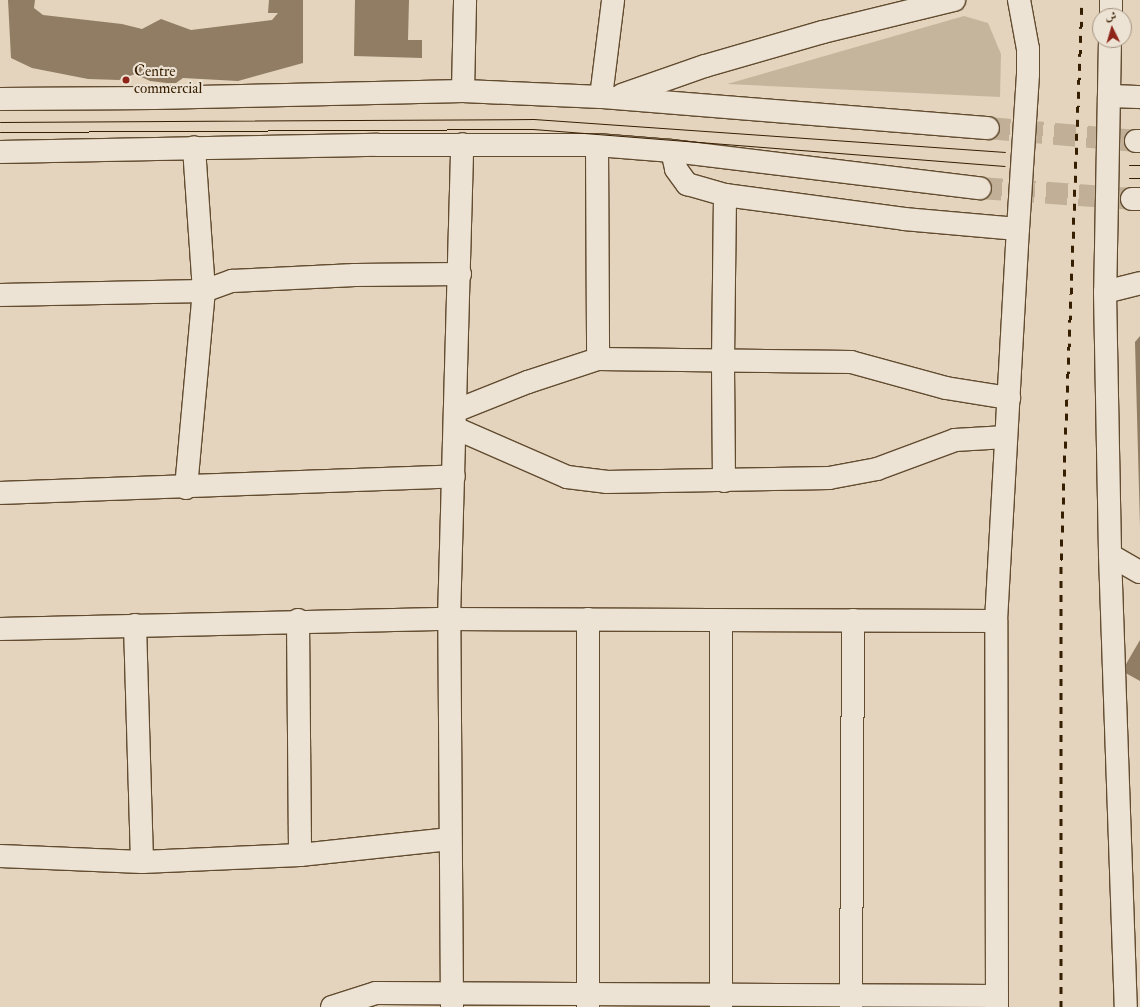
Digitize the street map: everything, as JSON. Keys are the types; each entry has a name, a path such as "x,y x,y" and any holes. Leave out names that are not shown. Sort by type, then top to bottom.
{"street":[{"path":"463,91 465,0"},
{"path":"607,97 613,0"},
{"path":"607,97 705,66 815,34 954,0"},
{"path":"332,1007 376,993 452,1001 588,1000 997,1002 996,621 1028,55 1020,0"},
{"path":"1110,48 1105,292 1110,555 1126,1007"},
{"path":"0,99 463,91 607,97 988,128"},
{"path":"1109,96 1140,97"},
{"path":"452,1001 449,619 460,274 462,144"},
{"path":"0,152 194,147 462,144 597,145 672,151 980,188"},
{"path":"597,145 598,359"},
{"path":"186,488 204,291 194,147"},
{"path":"672,151 676,169 688,184 725,195 904,219 1018,229"},
{"path":"724,481 722,360 725,195"},
{"path":"0,294 204,291 232,281 355,275 460,274"},
{"path":"1105,292 1140,283"},
{"path":"455,419 534,379 598,359 851,362 946,388 1009,398"},
{"path":"455,419 567,477 606,482 724,481 855,475 955,440 1006,437"},
{"path":"0,493 186,488 454,476"},
{"path":"1110,555 1140,572"},
{"path":"0,629 298,620 588,619 996,621"},
{"path":"588,619 588,1000"},
{"path":"298,620 300,856"},
{"path":"721,620 721,1001"},
{"path":"851,1001 853,620"},
{"path":"134,625 142,862"},
{"path":"0,856 142,862 300,856 450,839"}],"shaded area":[{"path":"964,16 988,23 1001,54 1000,97 727,84"}],"building":[{"path":"8,0 35,0 34,8 43,15 122,24 142,29 161,19 191,30 272,20 278,13 268,13 269,0 303,0 303,63 238,81 183,78 176,83 150,81 135,74 119,80 88,79 32,68 11,58"},
{"path":"355,0 409,0 408,40 422,40 422,58 354,56"},
{"path":"1140,336 1140,526 1135,342"},
{"path":"1140,640 1140,681 1122,671"}],"tunnel":[{"path":"988,128 1136,141"},
{"path":"980,188 1132,199"}],"tram line":[{"path":"0,122 534,119 1005,152"},
{"path":"0,132 533,129 1005,166"},
{"path":"1129,165 1140,165"},
{"path":"1129,178 1140,178"}],"railway":[{"path":"1061,1007 1061,560 1082,0"}],"place":[{"name":"Centre commercial","path":"126,80"}]}
